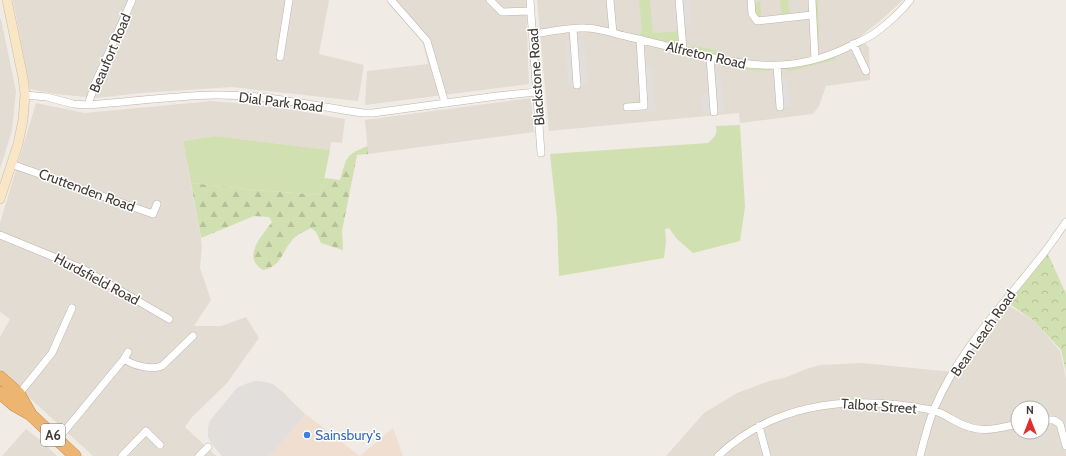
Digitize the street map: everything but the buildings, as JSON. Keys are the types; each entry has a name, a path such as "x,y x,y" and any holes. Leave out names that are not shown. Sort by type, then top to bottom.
{"highway":[{"name":"A6","path":"0,377 19,394 30,414"},
{"name":"A6","path":"0,394 14,405 30,414 76,456"}],"street":[{"path":"0,199 23,120 25,95 7,0"},
{"name":"Beaufort Road","path":"88,105 95,84 132,0"},
{"path":"280,57 289,0"},
{"path":"391,0 427,41 445,103"},
{"path":"490,0 502,12 531,11"},
{"name":"Blackstone Road","path":"530,0 541,154"},
{"path":"610,0 613,33"},
{"path":"679,0 683,50"},
{"path":"751,0 752,14 757,21 812,15"},
{"path":"812,0 815,59"},
{"name":"Alfreton Road","path":"533,34 573,28 585,28 640,39 740,64 777,66 795,64 839,51 872,34 904,7 910,0"},
{"path":"573,28 577,85"},
{"path":"627,107 644,106 640,39"},
{"path":"853,44 866,71"},
{"path":"710,57 714,112"},
{"path":"777,66 780,107"},
{"name":"Dial Park Road","path":"25,95 73,104 88,105 215,95 241,96 363,113 373,113 536,92"},
{"name":"Cruttenden Road","path":"11,164 153,214 157,204"},
{"name":"Bean Leach Road","path":"920,456 925,435 934,410 953,372 974,340 1043,254 1066,222"},
{"name":"Hurdsfield Road","path":"0,235 83,269 169,319"},
{"path":"19,394 52,353 72,308"},
{"path":"58,439 126,356 130,363 156,368 162,366 193,336"},
{"name":"Talbot Street","path":"718,456 742,436 759,426 790,413 832,403 875,402 934,410 976,430 1010,425"},
{"path":"1050,420 1054,420 1060,424 1066,446"},
{"path":"759,426 767,456"},
{"path":"122,456 146,431 160,445"},
{"path":"199,456 208,447"}],"shaded area":[{"path":"13,0 329,0 319,54 364,65 358,101 232,87 141,93 96,98 56,94 30,89"},
{"path":"388,0 526,0 529,84 365,105 367,71 428,64 422,39"},
{"path":"537,0 903,0 861,36 869,48 870,80 826,86 819,106 813,114 740,123 739,113 549,131"},
{"path":"679,0 689,0 691,22 681,24"},
{"path":"0,19 16,91 12,131 0,169"},
{"path":"584,40 588,84 568,86 565,42"},
{"path":"642,62 652,67 656,111 627,113 627,107 644,105"},
{"path":"711,68 720,73 724,111 703,112 702,94 713,93"},
{"path":"778,78 788,78 789,98 791,98 792,106 780,107"},
{"path":"531,98 534,132 368,154 365,120"},
{"path":"212,101 277,107 345,119 342,143 331,142 330,150 215,136 183,141 202,245 200,268 211,300 194,326 221,326 246,317 259,338 227,383 192,417 185,427 216,456 93,456 0,369 0,337 10,319 0,312 0,223 36,103 85,113"},
{"path":"1003,302 1034,321 1060,351 1066,378 1066,456 666,456 704,413 737,393 820,365 862,363 953,372"},
{"path":"255,381 266,382 274,385 303,412 360,456 222,456 208,437 210,421 237,388"},
{"path":"255,381 266,382 274,385 284,393 305,415 269,456 222,456 208,437 210,421 237,388"},
{"path":"393,428 403,456 360,456"},
{"path":"26,429 43,442 57,456 2,456"}],"green space":[{"path":"639,0 650,0 653,33 681,31 683,49 693,46 717,50 718,59 637,39 642,30"},
{"path":"780,0 788,0 790,17 782,17"},
{"path":"812,0 818,0 819,38 815,59"},
{"path":"760,1 761,14 757,21 751,5"},
{"path":"839,51 834,60 789,71 777,66 769,71 737,69 722,66 718,59 740,64 815,59"},
{"path":"740,125 745,207 740,241 693,253 677,239 669,228 665,229 666,241 664,258 559,276 557,218 550,154 708,143 715,136 716,126"},
{"path":"215,136 330,150 321,195 191,183 183,141"},
{"path":"368,146 368,154 357,155 342,231 343,250 321,243 316,232 311,228 294,238 278,262 263,270 257,265 254,259 254,253 259,240 272,222 269,217 254,216 201,238 191,183 321,195 324,178 340,180 350,155"},
{"path":"1048,254 1066,294 1066,372 1061,350 1033,320 1008,303"}],"place":[{"name":"Sainsbury's","path":"307,435"}]}
